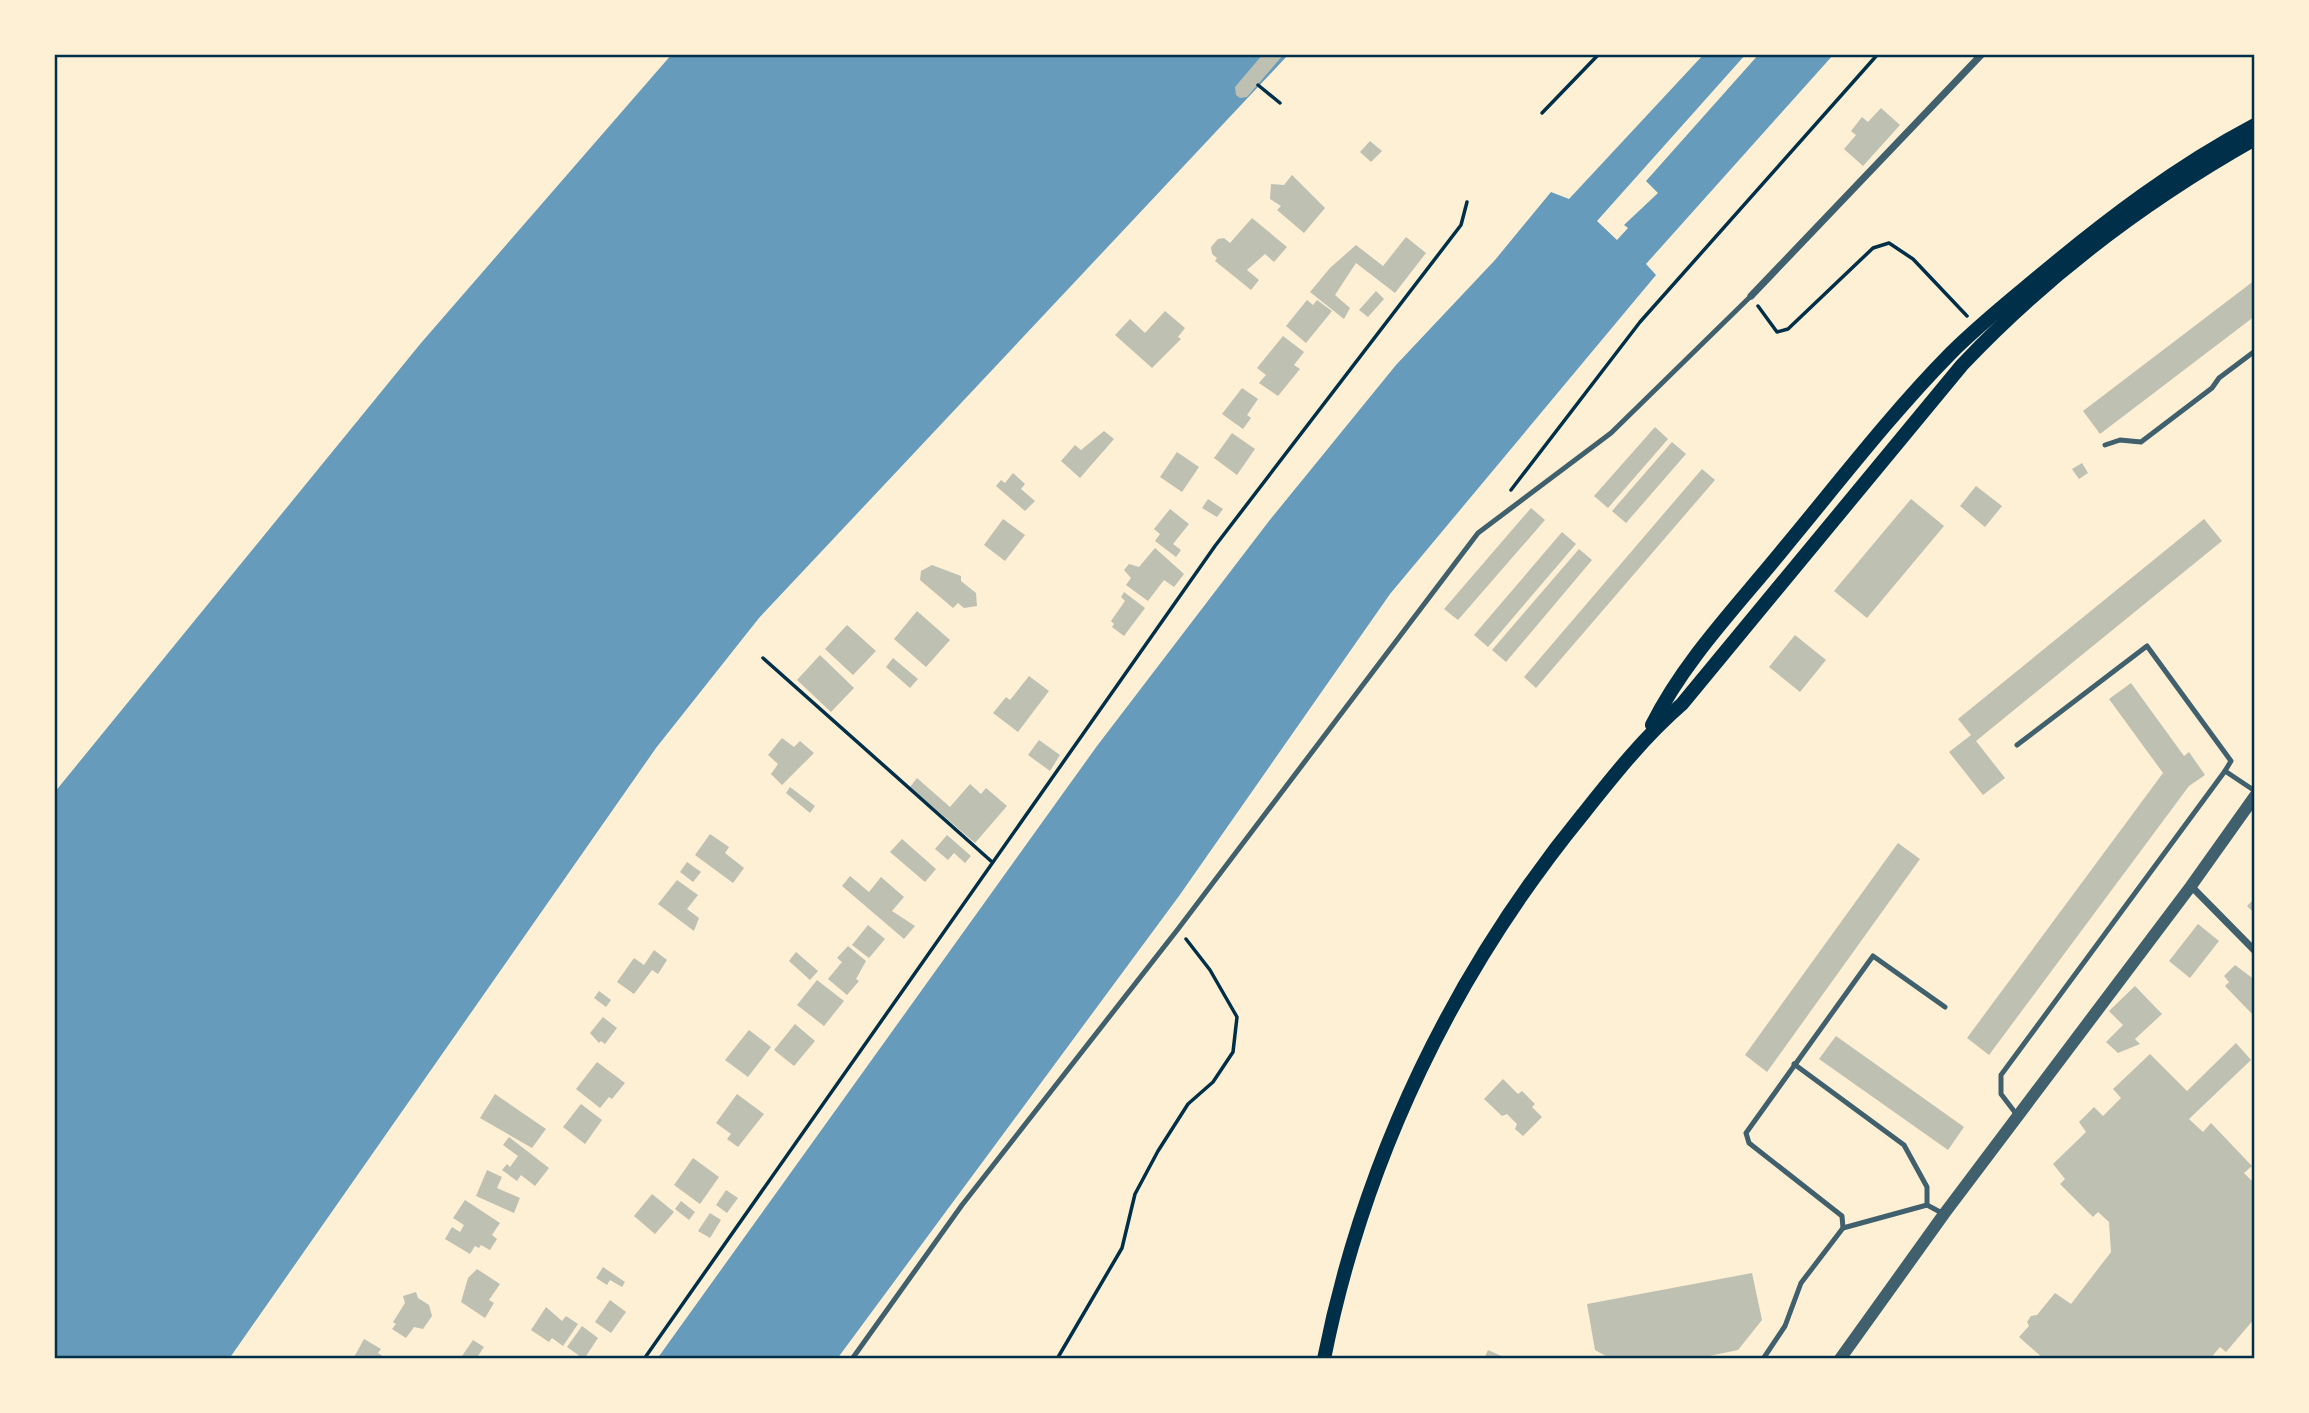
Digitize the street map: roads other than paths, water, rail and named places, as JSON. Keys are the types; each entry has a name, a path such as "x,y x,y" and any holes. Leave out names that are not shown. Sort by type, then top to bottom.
{"main road":[{"path":"1649,733 1668,695 1711,637 1933,372 1980,326 2131,204 2209,149 2255,125"},
{"path":"1324,1359 1364,1207 1399,1113 1433,1042 1515,903 1545,860 1649,733 1682,704 1962,365 1990,336 2075,260 2139,211 2255,139"}],"street":[{"path":"1751,296 1982,54"},
{"path":"1840,1359 1944,1214 2191,887 2255,794"},
{"path":"2191,887 2255,951"}],"lane":[{"path":"852,1359 962,1205 1178,929 1478,533 1611,433 1751,296"},
{"path":"2105,445 2120,440 2141,442 2255,351"},
{"path":"2017,745 2147,646 2231,761 2001,1074 2001,1094 2018,1115"},
{"path":"2225,771 2255,794"},
{"path":"1843,1228 1842,1216 1748,1143 1746,1133 1873,956 1945,1007"},
{"path":"1794,1064 1904,1145 1927,1187 1927,1205"},
{"path":"1763,1359 1785,1326 1801,1283 1843,1228 1927,1205 1944,1214"}],"water":[{"path":"672,54 1289,54 759,618 656,748 229,1359 54,1359 54,793 421,343"},
{"path":"1704,54 1746,54 1597,221 1617,240 1628,228 1624,225 1658,193 1646,181 1759,54 1834,54 1646,264 1656,275 1390,594 1179,896 837,1359 657,1359 1097,746 1269,521 1396,365 1495,260 1551,192 1569,199"}]}
